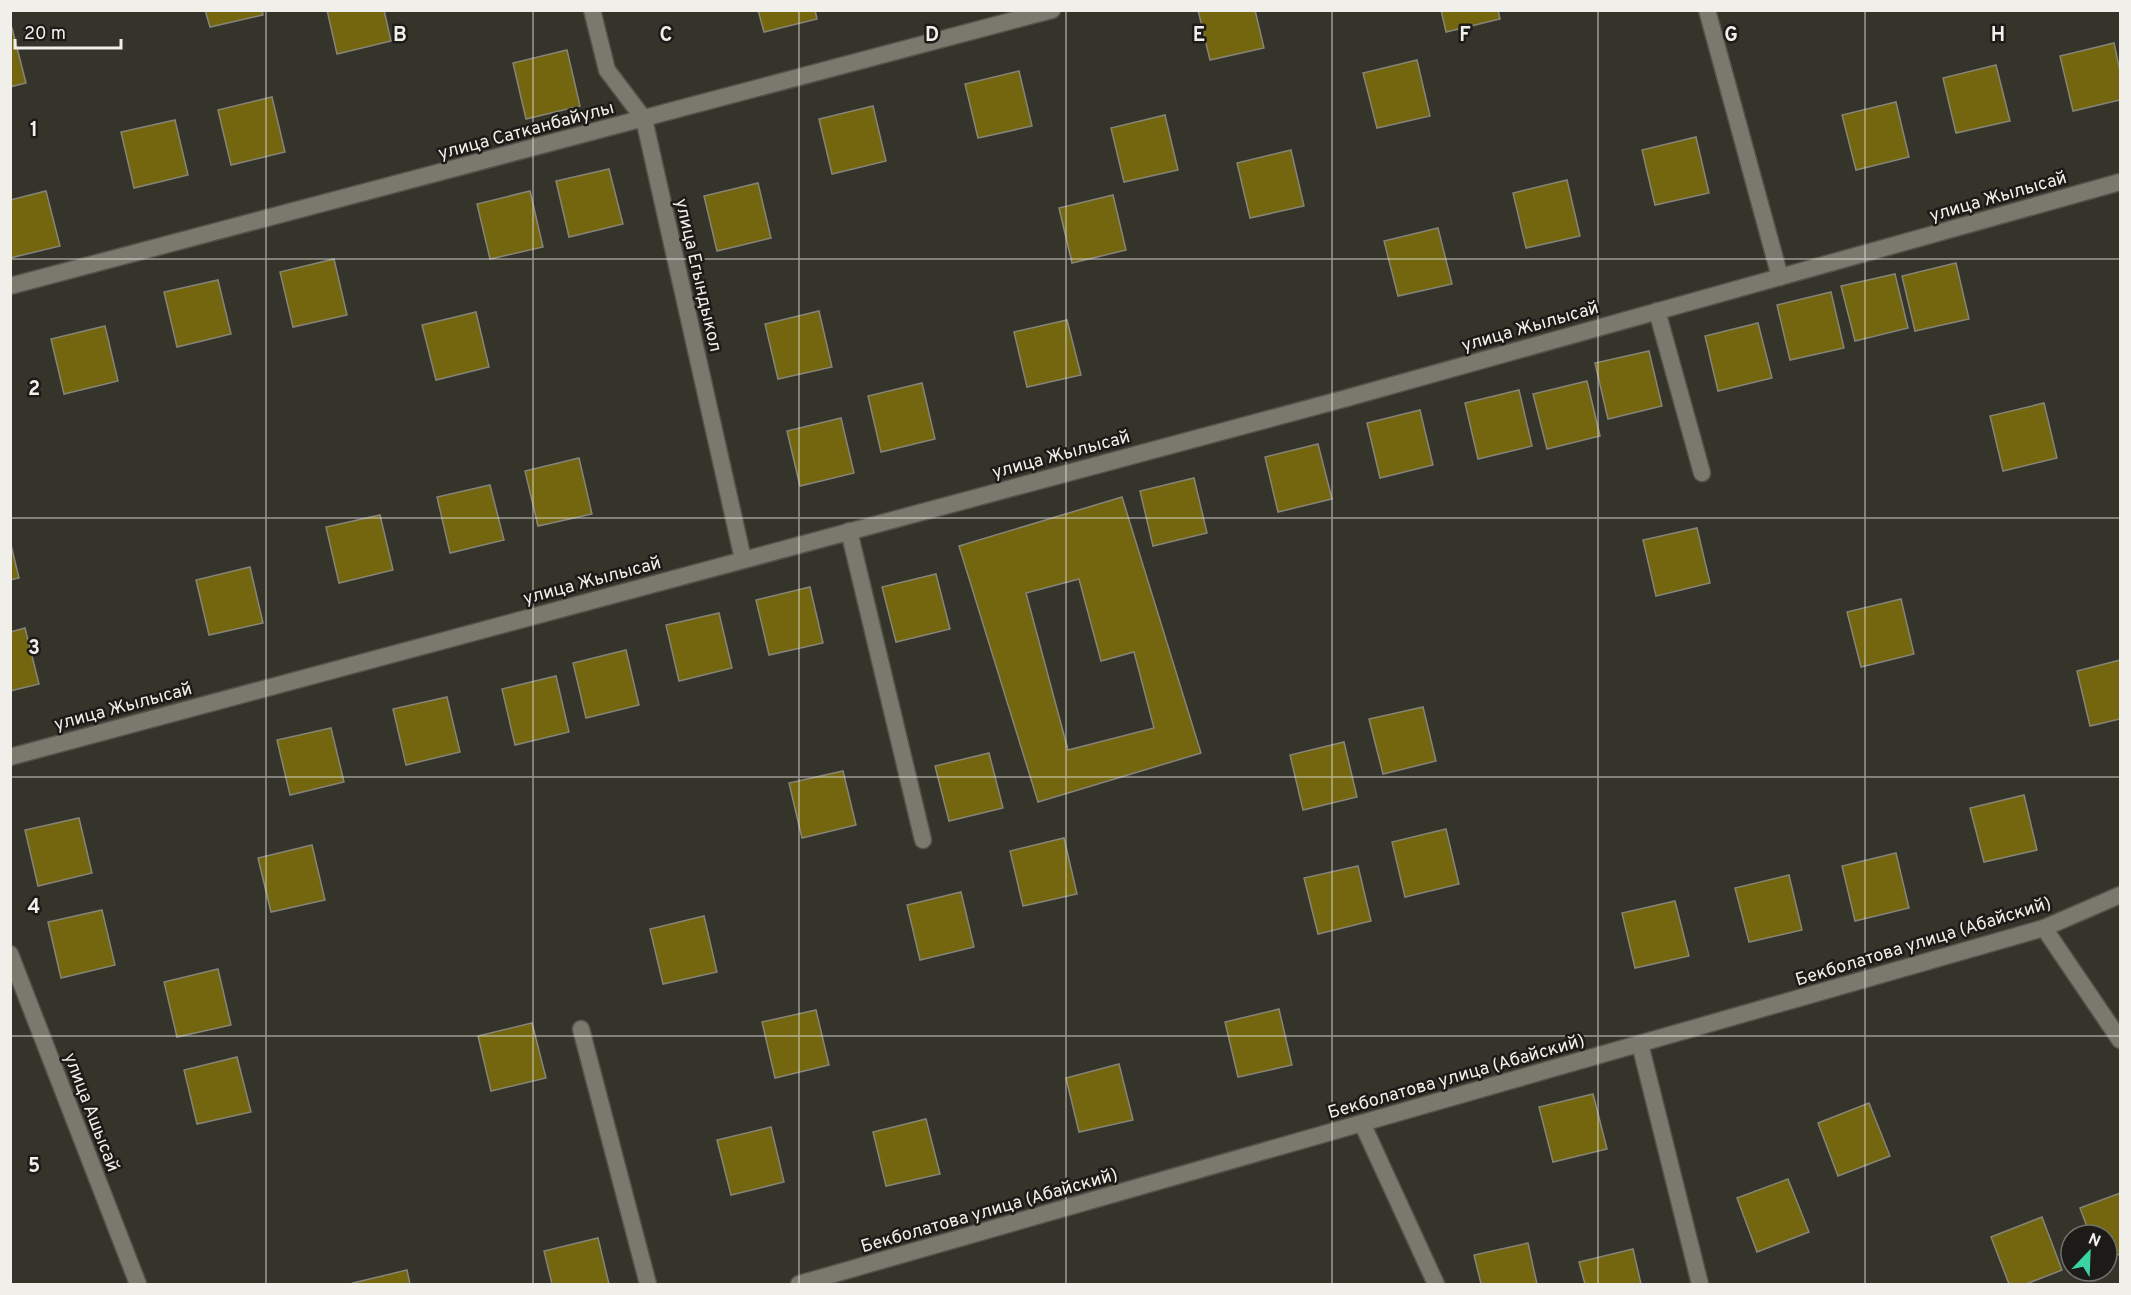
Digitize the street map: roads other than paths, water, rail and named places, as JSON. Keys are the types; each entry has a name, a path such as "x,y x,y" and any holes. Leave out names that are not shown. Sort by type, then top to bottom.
{"street":[{"name":"улица Егындыкол","path":"592,10 607,70 644,119 743,560"},
{"name":"улица Сатканбайулы","path":"10,286 1052,10"},
{"path":"1707,10 1780,277"},
{"name":"улица Жылысай","path":"10,756 1347,398 2121,182"},
{"path":"1657,311 1702,473"},
{"path":"849,531 924,840"},
{"name":"Бекболатова улица (Абайский)","path":"799,1284 2044,928 2121,895"},
{"path":"2044,928 2121,1040"},
{"name":"улица Ашысай","path":"10,954 138,1284"},
{"path":"580,1029 648,1284"},
{"path":"1640,1044 1700,1284"},
{"path":"1362,1123 1436,1284"}]}
